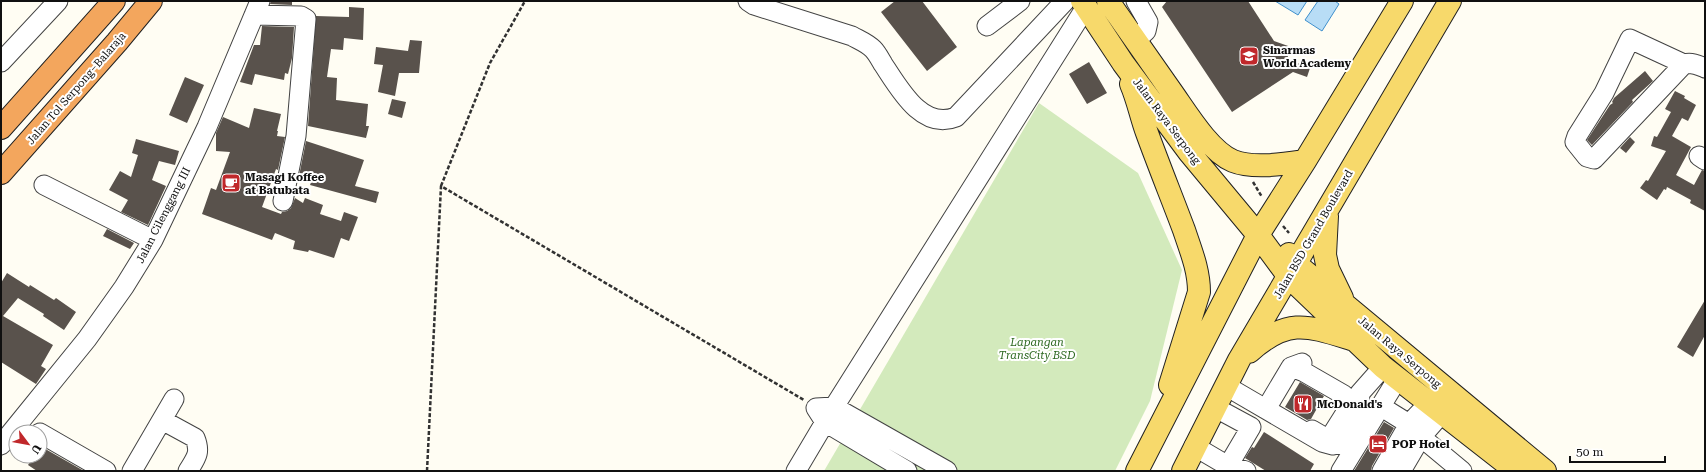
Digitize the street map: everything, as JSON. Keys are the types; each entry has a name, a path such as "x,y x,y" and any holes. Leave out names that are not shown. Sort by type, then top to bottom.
{"highway":[{"path":"1,128 114,1"},
{"name":"Jalan Tol Serpong–Balaraja","path":"1,173 117,42 151,1"}],"main road":[{"name":"Jalan Raya Serpong","path":"1108,1 1135,41 1207,140 1225,158 1234,162 1246,164 1281,165 1305,161"},
{"path":"1137,471 1262,229 1402,1"},
{"name":"Jalan BSD Grand Boulevard","path":"1183,471 1194,446 1239,360 1450,1"},
{"name":"Jalan Raya Serpong","path":"1084,4 1123,63 1189,152 1262,229 1292,270 1354,340 1391,373 1516,471"},
{"path":"1123,63 1138,101 1146,132 1196,263 1199,279 1199,292 1151,446"},
{"path":"1328,209 1324,255 1333,281 1348,308"},
{"name":"Jalan Raya Serpong","path":"1292,270 1348,308 1545,471"},
{"path":"1239,360 1263,339 1285,328 1305,327 1354,340"}],"street":[{"path":"1,62 58,1"},
{"path":"748,1 754,5 852,36 864,42 874,50 912,104 925,115 940,120 949,120 956,117 967,107 1065,1"},
{"path":"987,26 1020,1"},
{"path":"1135,41 1146,31 1148,22 1136,1"},
{"path":"796,471 825,412 1084,4"},
{"path":"257,8 305,17 306,21 296,136 283,201"},
{"name":"Jalan Cilenggang III","path":"1,445 87,340 124,287 153,240 207,127 257,8"},
{"path":"1684,64 1594,159 1587,157 1575,142 1577,136 1604,93 1630,40 1684,64 1697,64 1705,68"},
{"path":"44,185 153,240"},
{"path":"1266,409 1291,367 1305,362 1360,393"},
{"path":"1291,367 1304,372 1344,395 1348,409 1331,436"},
{"path":"1266,409 1277,409 1324,437 1344,433 1352,420 1354,406 1360,393 1391,373"},
{"path":"1342,471 1380,406 1391,373"},
{"path":"1226,386 1322,442 1333,445 1343,443 1358,419 1360,393"},
{"path":"132,471 174,399"},
{"path":"1380,406 1415,431 1462,471"},
{"path":"1214,408 1251,427 1228,466"},
{"path":"1382,471 1435,408"},
{"path":"825,412 908,471"},
{"path":"825,412 947,471"},
{"path":"162,420 195,438 199,447 195,459 188,471"},
{"path":"20,422 24,424"},
{"path":"1401,471 1415,431"},
{"path":"48,437 106,471"},
{"path":"1194,446 1228,466 1246,471"}],"path":[{"path":"427,471 440,186 490,64 525,1"},
{"path":"1250,177 1262,197"},
{"path":"440,186 825,412"}],"green space":[{"name":"Lapangan TransCity BSD","path":"1039,103 1138,173 1182,270 1150,401 1115,471 824,471"}],"water":[{"path":"1275,1 1307,1 1298,15"},
{"path":"1318,1 1335,1 1339,4 1322,31 1305,20"}],"building":[{"path":"271,1 292,2 292,5 270,4"},
{"path":"895,1 922,1 957,47 927,71 881,12"},
{"path":"1167,1 1248,1 1274,41 1291,47 1287,59 1310,68 1307,77 1293,72 1232,112 1162,7"},
{"path":"349,7 364,8 363,40 344,38 343,50 331,49 327,77 337,78 336,100 368,104 366,126 369,126 366,138 308,126 316,16 349,17"},
{"path":"262,26 294,27 292,58 288,74 285,73 284,80 255,74 252,85 240,82 254,45 260,45"},
{"path":"410,40 422,41 419,73 399,73 395,96 378,92 383,65 374,64 376,47 408,51"},
{"path":"1089,62 1107,93 1087,104 1069,74"},
{"path":"1645,71 1653,81 1632,100 1633,102 1592,145 1587,140 1610,105 1613,103 1614,98"},
{"path":"185,77 204,85 187,123 169,115"},
{"path":"1675,91 1685,96 1684,98 1696,105 1688,121 1682,118 1672,136 1691,147 1676,175 1694,185 1702,170 1705,171 1705,211 1690,203 1691,200 1667,187 1657,200 1640,188 1646,180 1648,181 1666,151 1651,146 1654,136 1657,137 1671,112 1665,109"},
{"path":"392,99 406,102 402,118 388,114"},
{"path":"254,108 281,114 277,136 285,137 278,170 276,169 262,207 281,214 282,212 291,208 295,198 303,203 305,198 323,205 320,214 341,221 344,212 358,217 349,241 341,238 334,258 309,250 308,252 293,249 295,241 275,233 272,240 202,214 211,188 216,190 230,152 216,151 216,133 223,117 249,128"},
{"path":"1630,137 1635,142 1626,153 1620,148"},
{"path":"136,139 179,151 175,165 159,161 152,180 166,186 148,225 121,212 128,200 109,190 120,171 131,177 138,155 132,153"},
{"path":"306,141 364,160 355,186 379,192 376,203 310,185 312,180 299,176"},
{"path":"107,229 134,243 130,249 103,236"},
{"path":"7,273 54,300 56,298 76,312 64,330 43,316 44,314 18,298 3,316 53,345 41,366 46,369 36,384 1,362 1,283"},
{"path":"1705,300 1705,335 1693,357 1677,347"},
{"name":"McDonald's","path":"1300,382 1324,396 1311,419 1307,420 1285,407"},
{"path":"1384,422 1394,428 1372,466 1371,471 1354,471"},
{"path":"1264,432 1314,464 1310,471 1266,471 1245,458 1252,447 1254,448"},
{"path":"48,451 84,471 37,471 28,465 48,464"}],"place":[{"name":"Sinarmas World Academy","path":"1249,56"},
{"name":"Masagi Koffee at Batubata","path":"231,183"},
{"name":"McDonald's","path":"1303,404"},
{"name":"POP Hotel","path":"1378,444"}]}
